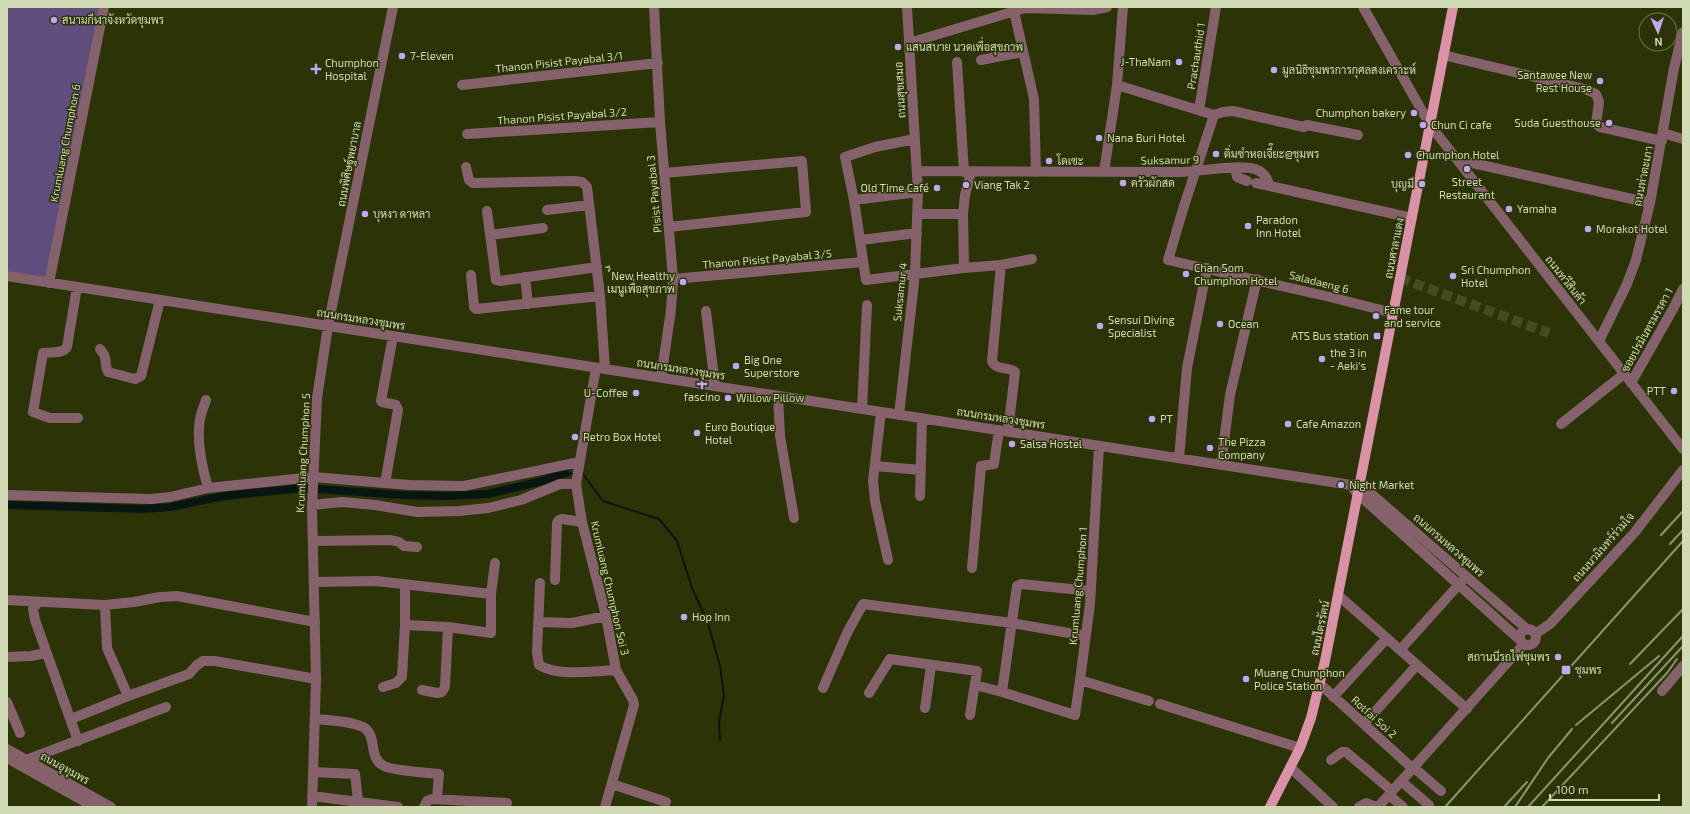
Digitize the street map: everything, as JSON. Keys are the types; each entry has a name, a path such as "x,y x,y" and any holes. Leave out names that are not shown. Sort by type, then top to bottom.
{"main road":[{"name":"ถนนศาลาแดง","path":"1356,488 1393,313 1453,7"},
{"name":"ถนนไตรรัตน์","path":"1272,806 1300,748 1311,718 1320,684 1339,596 1356,488"}],"street":[{"name":"Krumluang Chumphon 6","path":"49,283 104,7"},
{"name":"ถนนพิศิษฐ์พยาบาล","path":"328,326 393,7"},
{"name":"Pisist Payabal 3","path":"654,7 660,122 673,279 671,310 661,378"},
{"name":"ถนนสุขเสมอ","path":"907,7 917,171"},
{"path":"909,43 1014,9 1030,8 1093,10 1107,7"},
{"path":"1104,172 1118,85 1123,7"},
{"name":"Prachauthid 1","path":"1199,110 1216,7"},
{"name":"ถนนทวีสินค้า","path":"1363,7 1430,126 1683,449"},
{"path":"1014,9 1034,99 1036,172"},
{"name":"ถนนท่าตะเภา","path":"1599,342 1632,272 1650,203 1674,68 1683,32"},
{"path":"982,60 1023,52"},
{"path":"1443,56 1585,89 1596,94 1599,102 1596,124 1600,127 1683,139"},
{"path":"957,62 968,172 963,214 964,268"},
{"name":"Thanon Pisist Payabal 3/1","path":"462,85 658,63"},
{"path":"1118,85 1214,115 1233,111 1304,127 1307,125 1358,135"},
{"path":"1196,172 1214,115"},
{"name":"Thanon Pisist Payabal 3/2","path":"466,134 660,122"},
{"path":"915,139 875,147 845,157 854,200 866,280 964,268 1001,266 1032,259"},
{"path":"1454,157 1474,163 1650,203"},
{"path":"664,173 802,161 806,212 669,227"},
{"name":"Krumluang Chumphon Soi 3","path":"466,168 469,180 473,183 582,182 587,187 600,296 601,368 578,464 576,483 582,522 606,616 616,670 633,700 634,705 605,807"},
{"path":"1235,168 1237,176 1252,182 1412,218"},
{"name":"Suksamur 9","path":"917,171 1196,172 1235,168 1254,169 1262,173 1267,177 1270,186"},
{"name":"Suksamur 4","path":"899,415 915,274 918,214 917,171"},
{"name":"Saladaeng 6","path":"1196,172 1168,260 1257,279 1393,313"},
{"path":"854,200 918,192"},
{"path":"547,210 589,204"},
{"path":"487,211 496,280 500,281 597,267"},
{"path":"918,214 963,214"},
{"path":"490,235 543,228"},
{"path":"860,240 917,233"},
{"name":"Thanon Pisist Payabal 3/5","path":"673,279 863,262"},
{"path":"972,568 981,466 994,464 1003,431 1015,372 1012,369 997,367 992,361 1001,266"},
{"path":"1179,458 1187,368 1207,268"},
{"path":"471,274 474,307 476,309 600,296"},
{"name":"ถนนกรมหลวงชุมพร","path":"7,276 1179,458 1356,488 1423,537 1531,632"},
{"path":"525,277 528,304"},
{"path":"1221,465 1230,394 1257,279"},
{"path":"77,287 68,347 62,351 43,353 33,412 55,419 78,418"},
{"name":"ซอยปรมินทรมรรคา 1","path":"1631,383 1683,289"},
{"path":"100,349 106,358 106,369 108,372 138,378 141,376 160,300"},
{"path":"862,409 867,305"},
{"path":"706,311 715,386"},
{"name":"Krumluang Chumphon 5","path":"312,807 316,679 312,504 317,398 328,326"},
{"path":"385,483 398,410 396,405 382,402 381,400 393,336"},
{"path":"1561,424 1624,374"},
{"path":"778,396 780,436 794,518"},
{"path":"206,400 200,419 199,435 202,467 208,488"},
{"path":"881,412 873,480 875,501 888,560"},
{"path":"920,496 922,418"},
{"name":"Krumluang Chumphon 1","path":"1002,692 1075,715 1091,591 1099,446"},
{"path":"7,495 151,499 170,497 208,488 313,478 464,486 578,464"},
{"path":"875,466 921,470"},
{"name":"ถนนนวมินทร์ร่วมใจ","path":"1522,642 1529,645 1533,643 1536,638 1531,632 1550,624 1624,543 1683,470"},
{"path":"312,504 342,502 375,505 418,512 459,511 488,508 521,500 560,484 576,483"},
{"name":"ถนนกรมหลวงชุมพร","path":"1356,488 1415,546 1522,642"},
{"path":"555,580 557,523 562,519 582,522"},
{"path":"1415,546 1423,537"},
{"path":"313,541 391,540 399,542 404,546 417,547"},
{"path":"405,625 448,627 491,633 491,594 495,563"},
{"path":"1400,650 1467,576"},
{"path":"314,582 376,581 491,594"},
{"path":"540,583 539,665 544,669 560,672 616,670"},
{"path":"975,685 1002,692 1017,586 1022,584 1091,591"},
{"path":"383,687 396,683 402,677 405,625 404,585"},
{"path":"7,600 105,605 176,596 315,622"},
{"path":"1339,596 1467,709"},
{"path":"38,602 34,609 34,617 78,741"},
{"path":"823,688 847,633 863,604 1012,623 1086,636"},
{"path":"105,605 107,648 128,696"},
{"path":"539,622 572,623 606,616"},
{"path":"422,690 438,693 442,692 445,687 448,627"},
{"path":"1333,697 1387,638"},
{"path":"1359,807 1366,803 1377,807 1391,793 1467,709 1522,642"},
{"path":"7,657 31,656 46,652"},
{"path":"869,693 890,659 931,666 977,671 970,715"},
{"path":"71,719 189,674 200,663 209,660 316,679"},
{"path":"925,708 931,666"},
{"path":"1364,724 1418,666"},
{"path":"1662,691 1683,666"},
{"path":"1080,680 1149,701"},
{"name":"Rotfai Soi 2","path":"1320,684 1441,791"},
{"path":"7,702 20,733"},
{"path":"1160,704 1300,748"},
{"path":"26,760 166,707"},
{"path":"314,719 351,723 365,728 371,736 372,750 377,760 384,767 439,774 437,799"},
{"name":"ถนนอุทุมพร","path":"7,749 111,807"},
{"path":"1331,760 1342,752 1346,752 1391,793 1403,807"},
{"name":"ถนนอุทุมพร","path":"7,758 94,807"},
{"path":"1291,768 1334,807"},
{"path":"313,772 355,774 358,801"},
{"path":"1401,781 1429,805"},
{"path":"612,784 666,802"},
{"path":"312,796 398,807"},
{"path":"424,807 427,801 432,799 507,803"}],"shaded area":[{"path":"7,7 104,7 49,283 7,276"}],"waterway":[{"path":"566,473 575,474"},
{"path":"7,505 143,509 170,507 224,496 302,488 402,495 445,496 488,494 546,480 566,473"},
{"path":"581,474 583,474 603,501 659,519 677,541 692,588 708,623 720,666 724,695 719,722 720,741"}],"tunnel":[{"path":"1400,278 1549,333"}],"railway":[{"path":"1661,535 1683,511"},
{"path":"1670,544 1683,530"},
{"path":"1445,807 1683,541"},
{"path":"1630,664 1683,609"},
{"path":"1528,807 1683,636"},
{"path":"1612,723 1683,646"},
{"path":"1576,725 1659,656"},
{"path":"1542,807 1667,673 1677,659"},
{"path":"1515,807 1548,758 1572,729"},
{"path":"1504,807 1527,782"}],"place":[{"name":"สนามกีฬาจังหวัดชุมพร","path":"54,20"},
{"name":"แสนสบาย นวดเพื่อสุขภาพ","path":"898,47"},
{"name":"7-Eleven","path":"402,56"},
{"name":"J-ThaNam","path":"1179,62"},
{"name":"Chumphon Hospital","path":"316,69"},
{"name":"มูลนิธิชุมพรการกุศลสงเคราะห์","path":"1274,70"},
{"name":"Santawee New Rest House","path":"1600,81"},
{"name":"Chumphon bakery","path":"1414,113"},
{"name":"Suda Guesthouse","path":"1609,123"},
{"name":"Chun Ci cafe","path":"1423,125"},
{"name":"Nana Buri Hotel","path":"1099,138"},
{"name":"ติ่มซำหอเจี๊ยะ@ชุมพร","path":"1216,154"},
{"name":"Chumphon Hotel","path":"1408,155"},
{"name":"โดเซะ","path":"1049,161"},
{"name":"Street Restaurant","path":"1467,169"},
{"name":"ครัวผักสด","path":"1123,183"},
{"name":"บุญมี","path":"1422,184"},
{"name":"Viang Tak 2","path":"966,185"},
{"name":"Old Time Café","path":"937,188"},
{"name":"Yamaha","path":"1509,209"},
{"name":"บุหงา ดาหลา","path":"365,214"},
{"name":"Paradon Inn Hotel","path":"1248,226"},
{"name":"Morakot Hotel","path":"1588,229"},
{"name":"Chan Som Chumphon Hotel","path":"1186,274"},
{"name":"Sri Chumphon Hotel","path":"1453,276"},
{"name":"์ืNew Healthy เมนูเพื่อสุขภาพ","path":"683,282"},
{"name":"Fame tour and service","path":"1376,316"},
{"name":"Ocean","path":"1220,324"},
{"name":"Sensui Diving Specialist","path":"1100,326"},
{"name":"ATS Bus station","path":"1377,336"},
{"name":"the 3 in - Aeki's","path":"1322,359"},
{"name":"Big One Superstore","path":"736,366"},
{"name":"fascino","path":"702,384"},
{"name":"PTT","path":"1674,391"},
{"name":"U-Coffee","path":"636,393"},
{"name":"Willow Pillow","path":"728,398"},
{"name":"PT","path":"1152,419"},
{"name":"Cafe Amazon","path":"1288,424"},
{"name":"Euro Boutique Hotel","path":"697,433"},
{"name":"Retro Box Hotel","path":"575,437"},
{"name":"Salsa Hostel","path":"1012,444"},
{"name":"The Pizza Company","path":"1210,448"},
{"name":"Night Market","path":"1341,485"},
{"name":"Hop Inn","path":"684,617"},
{"name":"สถานนีรถไฟชุมพร","path":"1558,657"},
{"name":"ชุมพร","path":"1566,670"},
{"name":"Muang Chumphon Police Station","path":"1246,679"}]}
